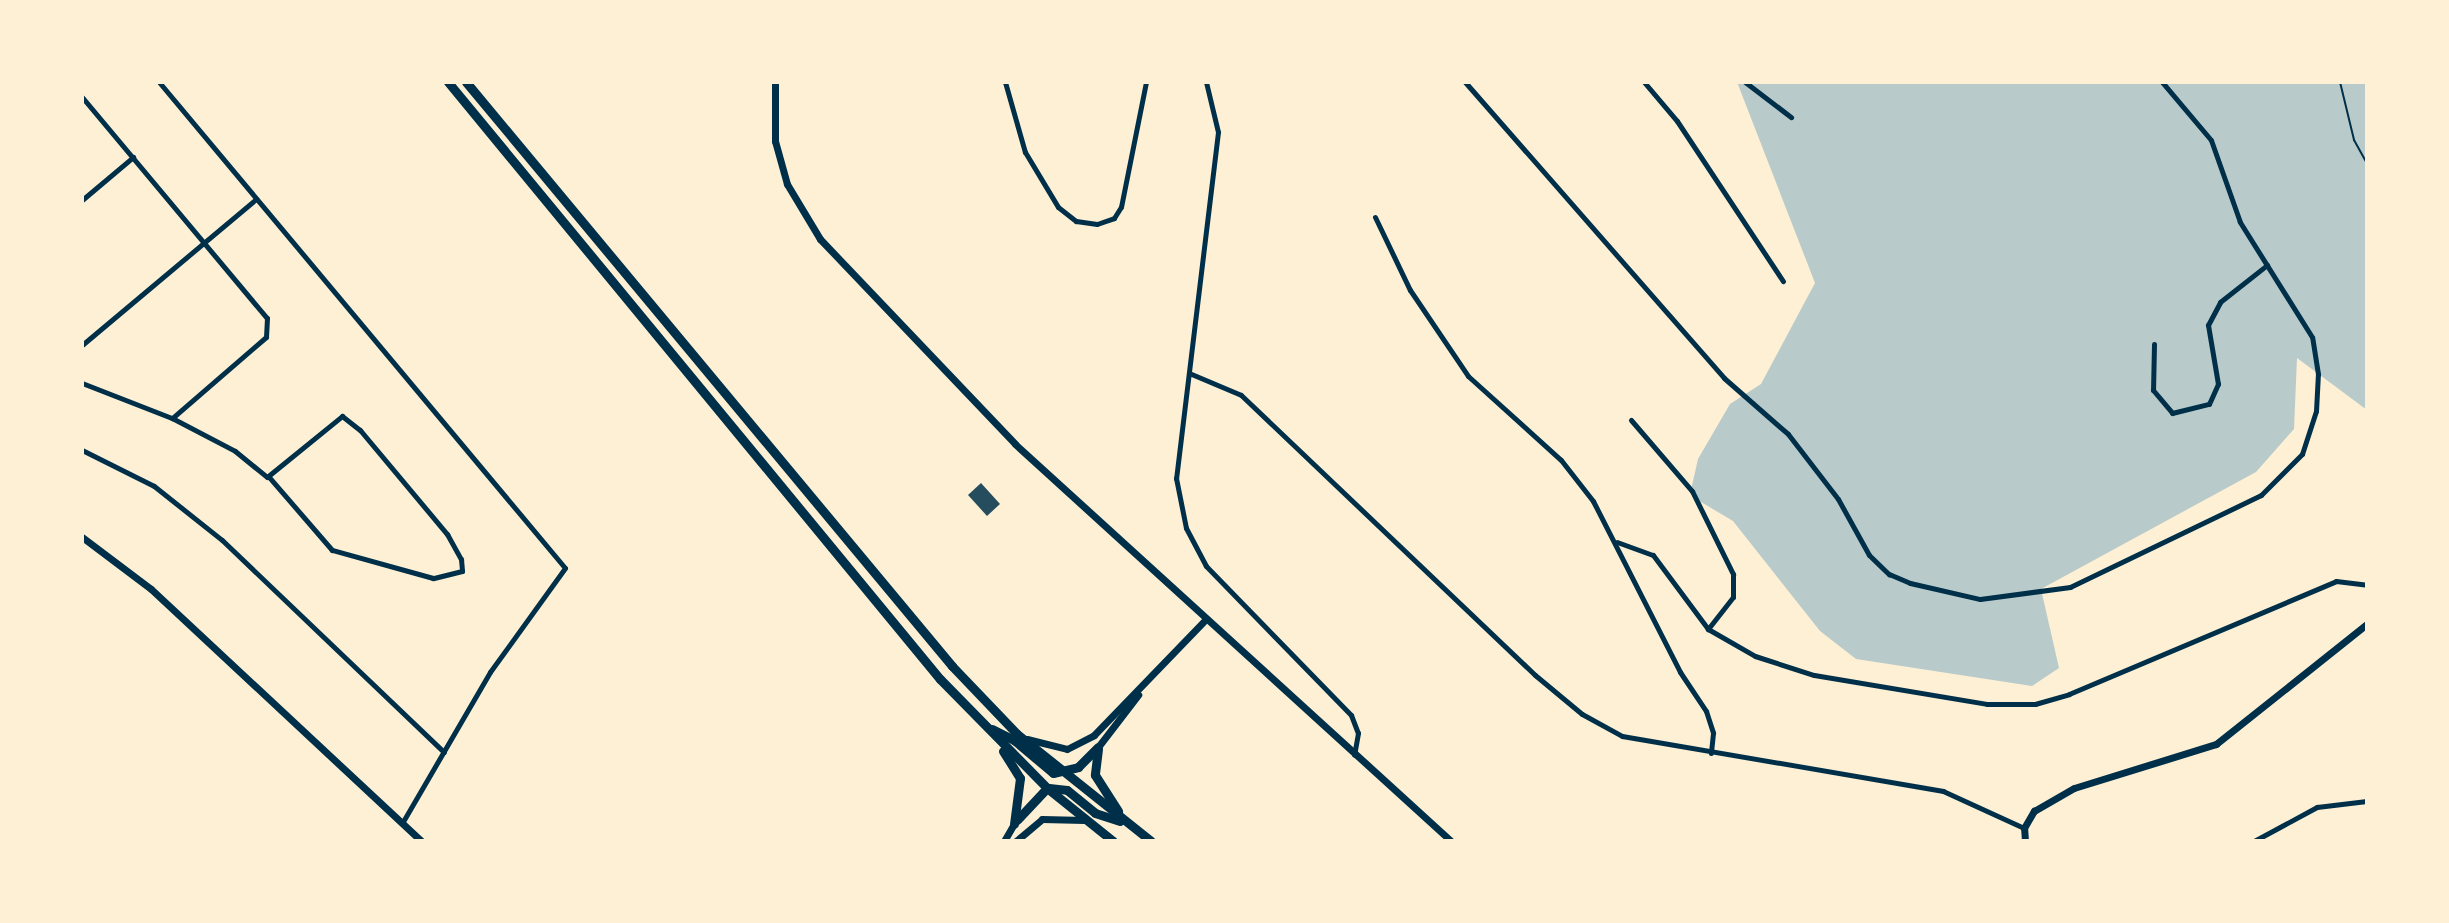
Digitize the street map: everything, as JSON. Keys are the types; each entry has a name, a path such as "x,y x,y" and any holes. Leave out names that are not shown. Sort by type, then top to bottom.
{"highway":[{"path":"448,82 841,561 982,724 1047,788 1113,841"},
{"path":"466,82 952,666 1017,734 1151,841"},
{"path":"982,724 1014,740 1045,768 1063,773 1078,767 1098,747"},
{"path":"982,724 1020,778 1014,824"},
{"path":"1098,747 1095,775 1127,823"},
{"path":"1047,788 1067,790 1095,813 1127,823"},
{"path":"1014,824 1047,788"}],"street":[{"path":"159,82 565,568 490,672 402,823"},
{"path":"775,82 775,141 783,173 820,239 1015,444 1354,756 1451,841"},
{"path":"1005,82 1025,152 1058,207 1076,221 1097,224 1114,218 1121,207 1146,82"},
{"path":"1206,82 1218,132 1176,478 1186,528 1206,566 1351,715 1358,733 1354,756"},
{"path":"1465,82 1724,378 1788,434 1838,499 1869,555 1889,574 1945,595 1980,599 2021,596 2070,587 2261,495 2302,454 2316,411 2318,374 2312,337 2240,222 2211,140 2162,82"},
{"path":"1644,82 1684,135 1783,281"},
{"path":"1745,82 1791,117"},
{"path":"82,97 267,318 269,327 257,345 172,418"},
{"path":"82,200 133,157"},
{"path":"82,345 256,199"},
{"path":"1375,217 1410,290 1468,376 1561,460 1617,542 1680,672 1706,711 1711,753"},
{"path":"2154,344 2153,390 2172,413 2209,404 2218,384 2208,325 2220,302 2267,265"},
{"path":"1189,373 1241,395 1416,565 1582,714 1622,736 1943,791 2024,828"},
{"path":"82,383 172,418 222,443 267,477 342,416 360,430 447,534 462,571 433,578 332,550 269,477"},
{"path":"1631,420 1692,491 1733,574 1733,597 1708,629"},
{"path":"82,450 154,486 222,540 444,752"},
{"path":"82,537 151,589 421,841"},
{"path":"1617,542 1653,555 1708,629 1755,656 1814,675 1987,704 2035,704 2118,677 2336,581 2367,585"},
{"path":"1017,734 1043,746 1079,745 1143,687 1205,620"},
{"path":"2025,841 2024,828 2034,811 2074,788 2216,744 2367,624"},
{"path":"1098,747 1143,687"},
{"path":"2254,841 2317,807 2367,801"},
{"path":"1016,841 1052,816 1088,822"},
{"path":"1004,841 1014,824"}],"path":[{"path":"2340,82 2354,140 2367,163"}],"shaded area":[{"path":"1737,82 2367,82 2367,410 2297,358 2294,429 2256,472 2041,589 2059,668 2032,686 1856,659 1820,631 1733,521 1696,499 1691,490 1698,459 1730,404 1761,384 1815,283"}],"building":[{"path":"981,483 1000,504 987,516 968,495"}]}
